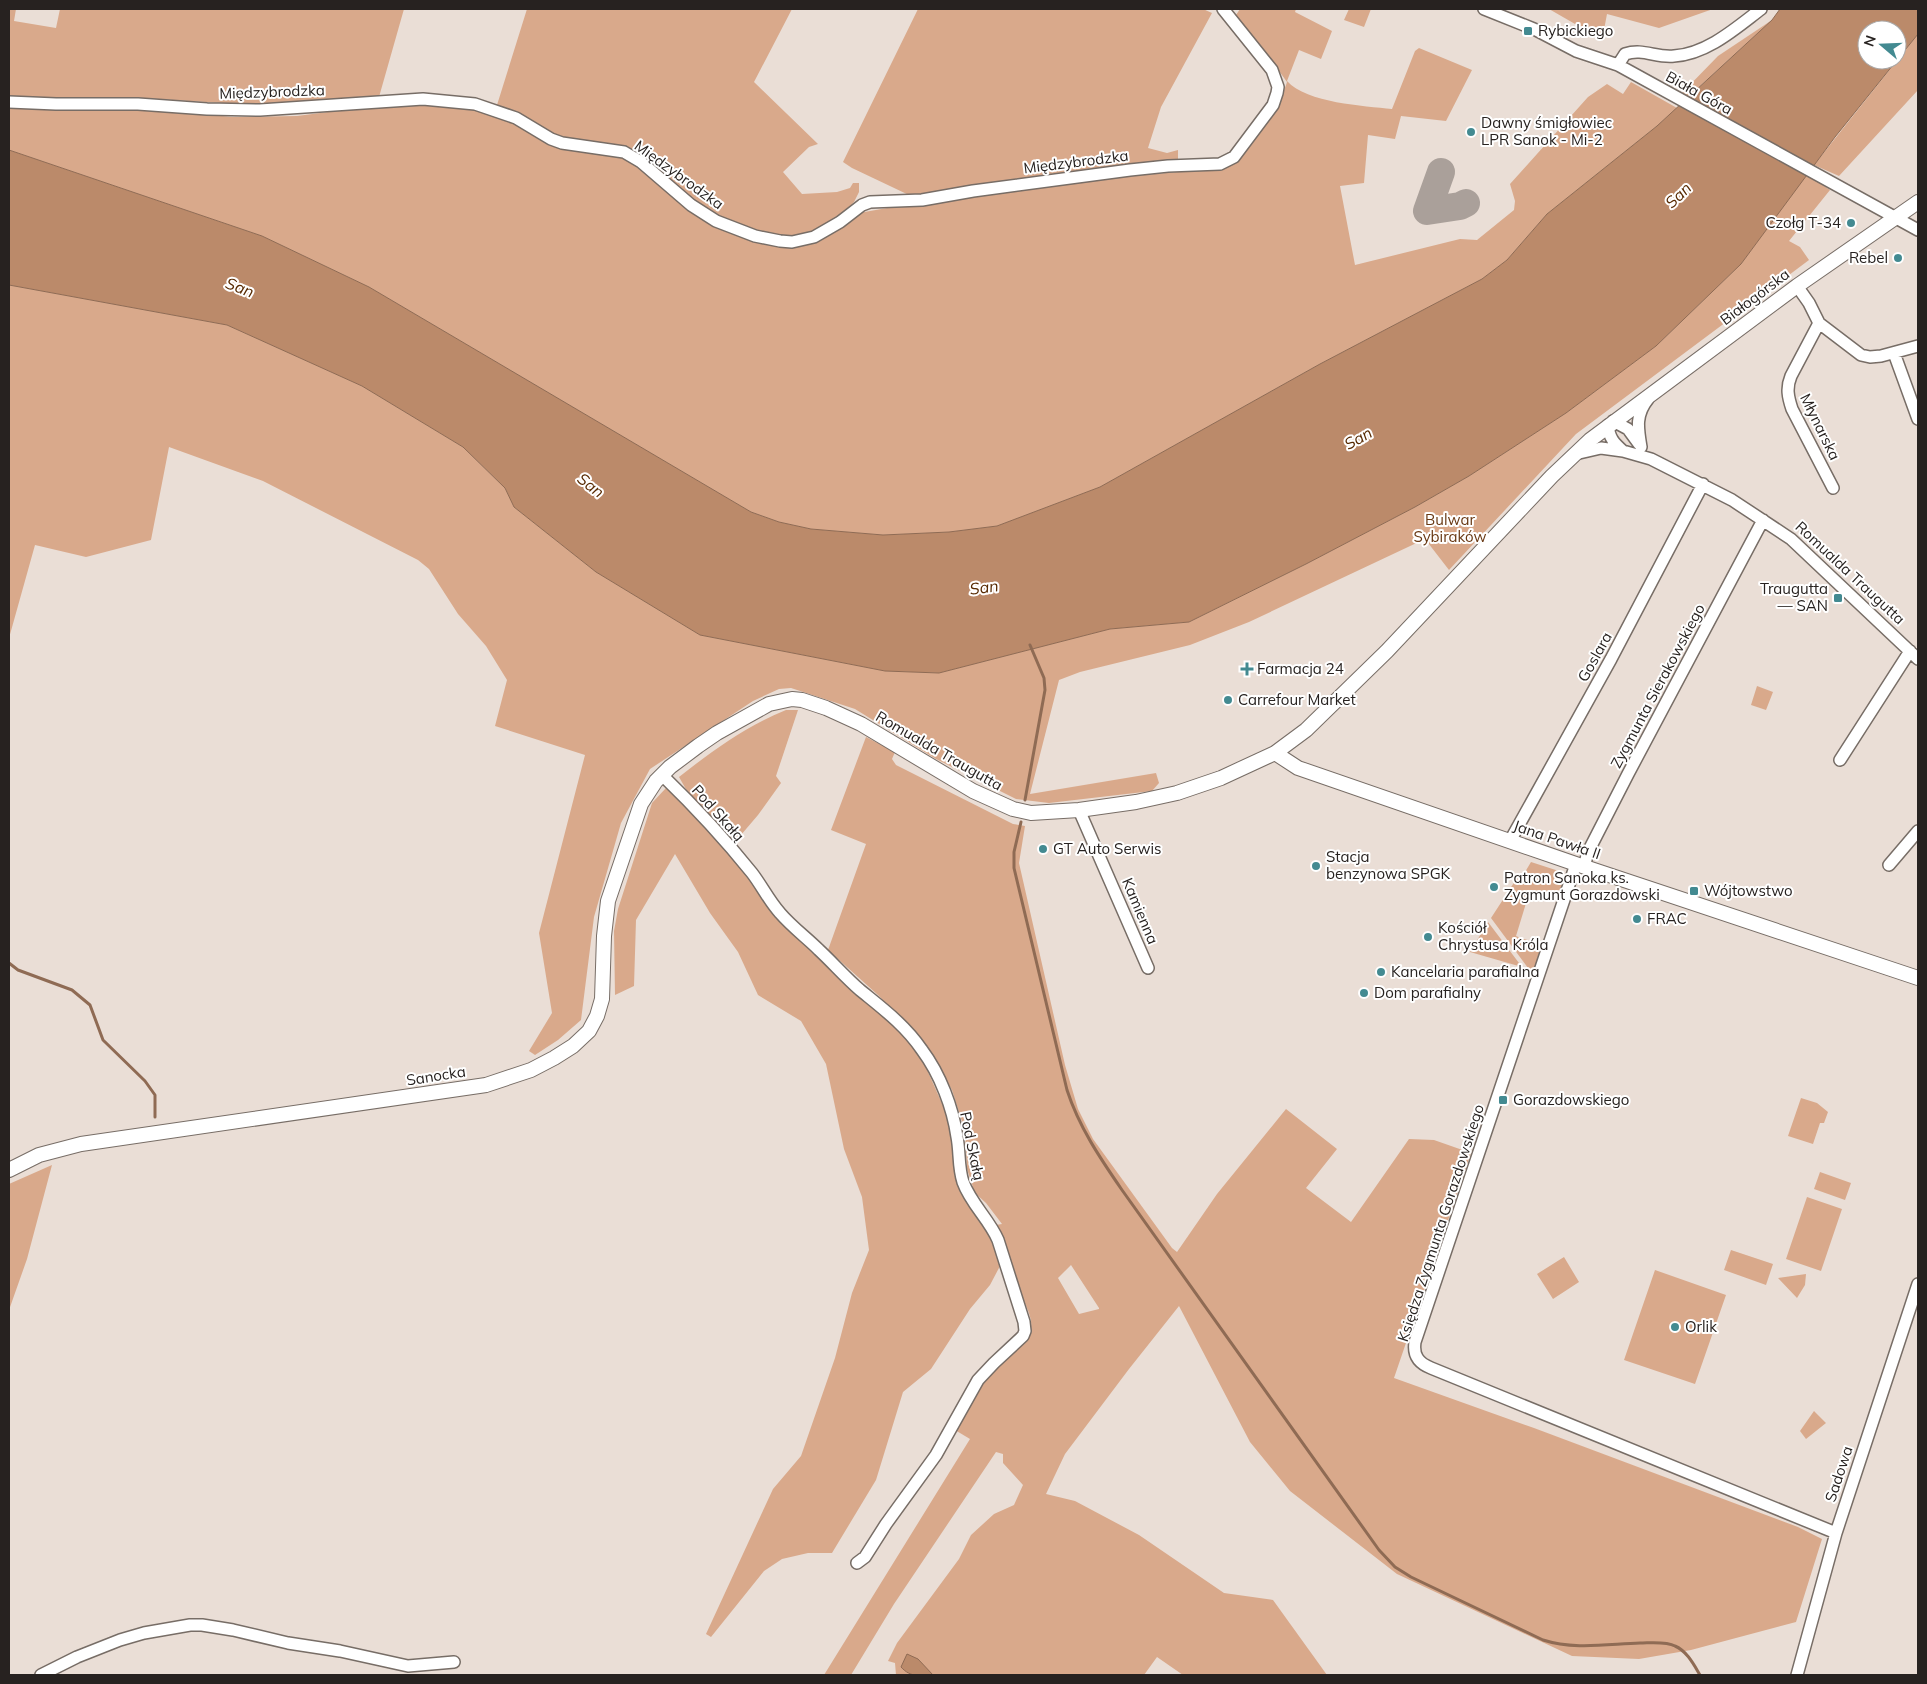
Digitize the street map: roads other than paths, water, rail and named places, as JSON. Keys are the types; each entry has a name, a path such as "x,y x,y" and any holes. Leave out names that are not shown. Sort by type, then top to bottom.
{"street":[{"name":"Międzybrodzka","path":"9,102 138,104 250,110 423,99 475,104 516,118 562,143 624,152 642,162 691,205 716,221 755,236 792,242 814,237 827,231 862,205 870,202 922,200 973,191 1130,170 1227,162 1234,157 1273,105 1278,93 1278,87 1272,70 1222,9"},
{"name":"Biała Góra","path":"1484,9 1534,28 1576,51 1618,65 1895,217"},
{"path":"1618,65 1625,54 1635,50 1674,56 1695,52 1730,32 1761,9"},
{"name":"Białogórska","path":"1611,423 1797,286 1918,202"},
{"path":"1895,217 1918,230"},
{"path":"1797,286 1809,303 1819,323 1861,355 1870,357 1918,346"},
{"name":"Młynarska","path":"1819,323 1791,376 1788,384 1788,396 1792,409 1834,488"},
{"path":"1894,353 1918,419"},
{"path":"1641,447 1637,425 1638,416 1642,406 1654,391"},
{"path":"1611,423 1609,434 1612,442 1623,451"},
{"name":"Romualda Traugutta","path":"662,775 698,746 739,720 769,704 792,699 814,704 861,724 956,782 1013,809 1031,812 1080,810 1136,802 1177,793 1221,778 1275,753 1306,730 1387,651 1573,454 1611,423 1628,428 1651,459"},
{"name":"Romualda Traugutta","path":"1573,454 1601,448 1623,451 1651,459 1703,484 1791,539 1914,655"},
{"name":"Goslara","path":"1510,842 1611,659 1703,484"},
{"name":"Zygmunta Sierakowskiego","path":"1580,865 1763,520"},
{"path":"1840,760 1914,655"},
{"name":"Jana Pawła II","path":"1275,753 1298,768 1510,842 1918,978"},
{"name":"Sanocka","path":"9,1170 39,1156 87,1143 486,1085 524,1073 554,1058 573,1046 584,1036 597,1016 603,991 604,936 608,901 638,809 662,775"},
{"name":"Pod Skałą","path":"662,775 726,842 781,914 821,951 838,970 883,1007 922,1050 938,1076 953,1119 960,1169 967,1192 972,1202 993,1228 1024,1322 1025,1331 1023,1336 978,1380 936,1455 886,1524 865,1557 857,1563"},
{"name":"Kamienna","path":"1080,810 1148,968"},
{"path":"1889,865 1918,831"},
{"name":"Księdza Zygmunta Gorazdowskiego","path":"1580,865 1415,1342 1414,1351 1417,1358 1426,1366 1836,1533"},
{"name":"Sadowa","path":"1797,1675 1836,1533 1918,1284"},
{"path":"42,1675 78,1657 120,1640 144,1633 190,1625 233,1630 288,1643 356,1654 408,1666 454,1662"}],"water":[{"name":"San","path":"1780,9 1918,9 1918,34 1907,48 1907,20 1857,20 1857,70 1889,70 1835,137 1741,264 1656,346 1566,413 1469,476 1415,507 1189,622 1110,629 939,673 885,671 700,635 596,572 514,507 505,488 463,447 362,386 227,325 9,285 9,150 262,236 369,287 751,512 779,522 811,529 883,535 949,532 997,526 1100,487 1320,364 1482,279 1507,260 1547,214 1657,126 1772,20"},
{"path":"907,1654 918,1659 933,1675 916,1675 905,1671 901,1667"}],"waterway":[{"path":"1025,800 1045,690 1044,678 1030,645"},
{"path":"1021,822 1014,852 1014,868 1067,1090 1078,1117 1098,1154 1122,1190 1379,1550 1395,1567 1411,1577 1543,1640 1579,1646 1667,1643 1683,1651 1700,1675"},
{"path":"9,963 18,970 72,990 90,1005 103,1040 145,1081 155,1095 155,1117"}],"place":[{"name":"Rybickiego","path":"1528,31"},
{"name":"Dawny śmigłowiec LPR Sanok - Mi-2","path":"1471,132"},
{"name":"Czołg T-34","path":"1851,223"},
{"name":"Rebel","path":"1898,258"},
{"name":"Traugutta — SAN","path":"1838,598"},
{"name":"Farmacja 24","path":"1247,669"},
{"name":"Carrefour Market","path":"1228,700"},
{"name":"GT Auto Serwis","path":"1043,849"},
{"name":"Stacja benzynowa SPGK","path":"1316,866"},
{"name":"Patron Sanoka ks. Zygmunt Gorazdowski","path":"1494,887"},
{"name":"Wójtowstwo","path":"1694,891"},
{"name":"FRAC","path":"1637,919"},
{"name":"Kościół Chrystusa Króla","path":"1428,937"},
{"name":"Kancelaria parafialna","path":"1381,972"},
{"name":"Dom parafialny","path":"1364,993"},
{"name":"Gorazdowskiego","path":"1503,1100"},
{"name":"Orlik","path":"1675,1327"}],"park label":[{"name":"Bulwar Sybiraków","path":"1450,528"}]}
